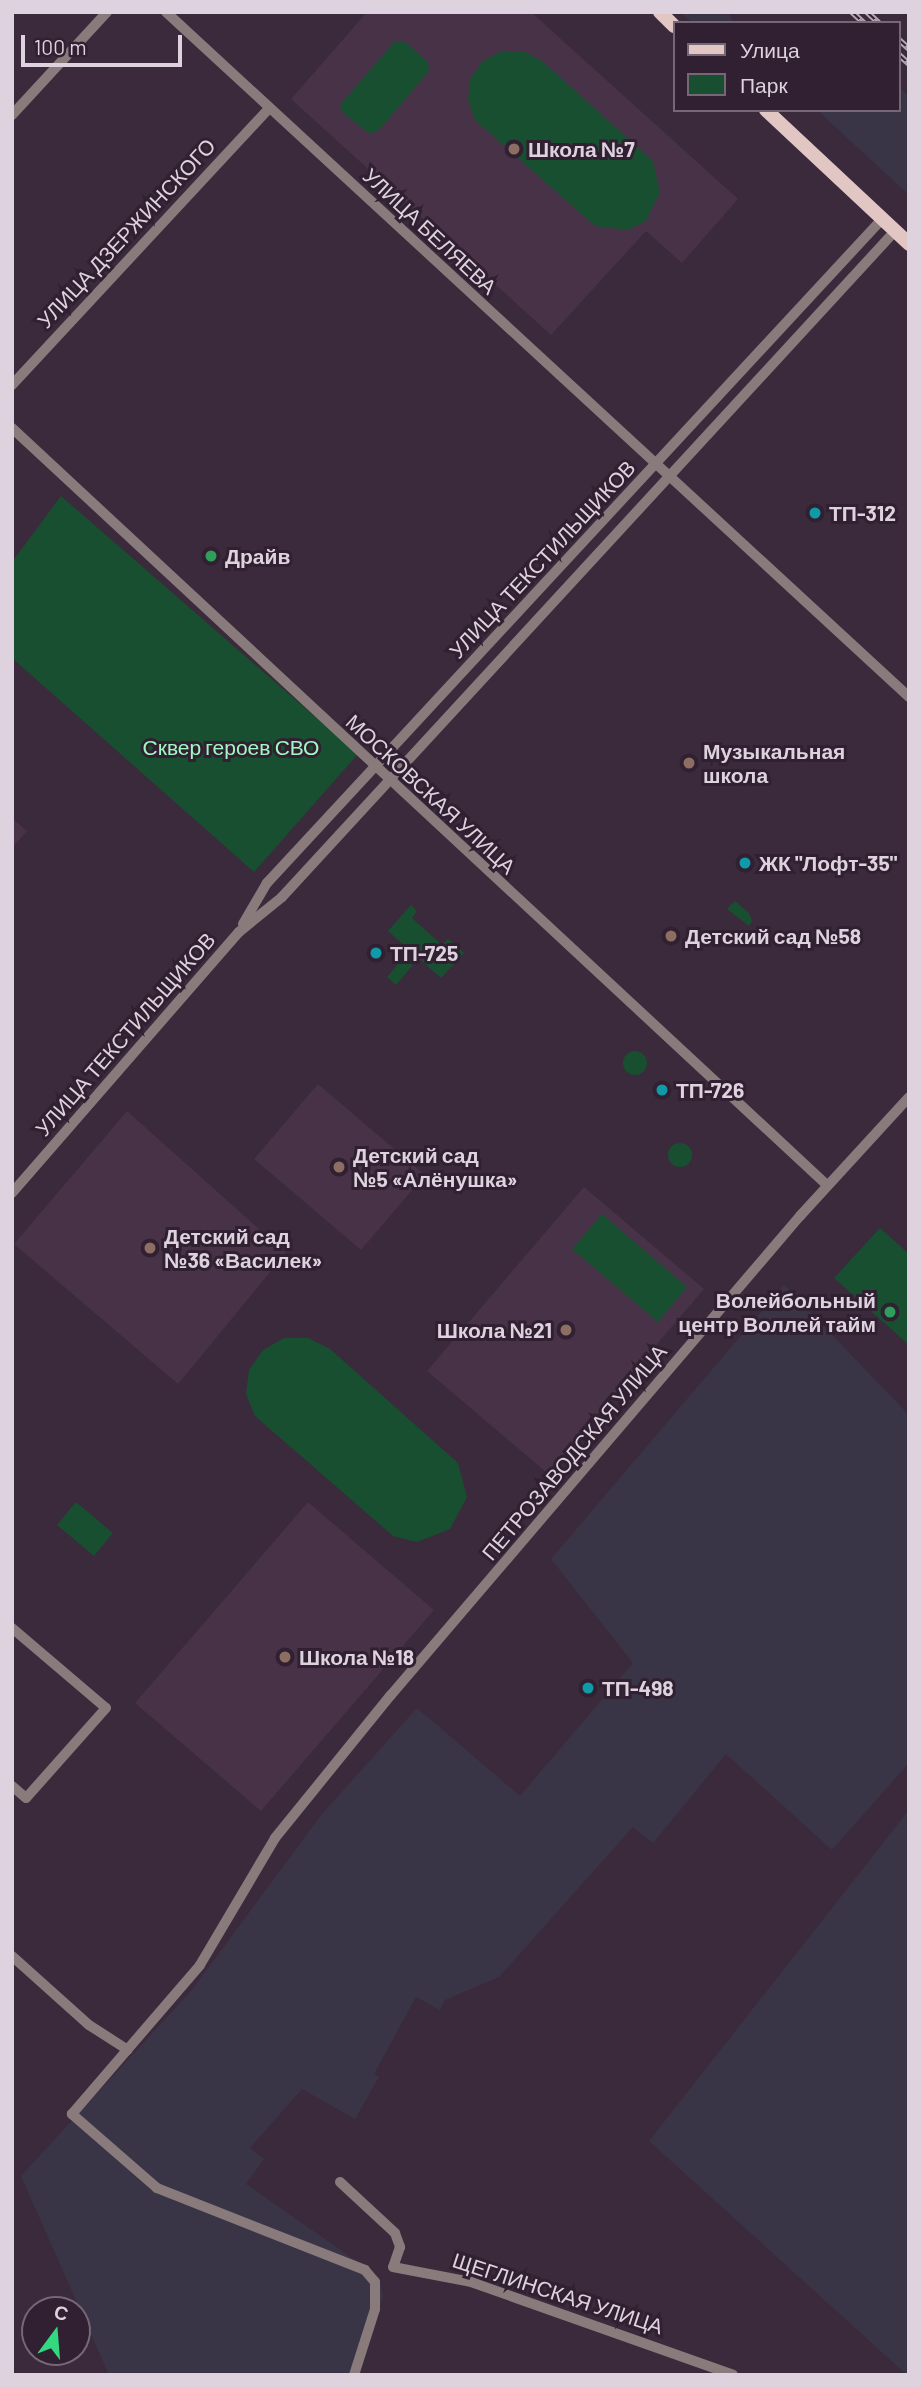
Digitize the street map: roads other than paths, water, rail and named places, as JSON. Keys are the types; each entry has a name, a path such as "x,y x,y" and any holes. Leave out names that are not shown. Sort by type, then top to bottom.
{"main road":[{"path":"660,12 673,25"},
{"path":"768,112 909,244"}],"street":[{"path":"12,115 107,12"},
{"name":"УЛИЦА БЕЛЯЕВА","path":"166,12 909,697"},
{"name":"УЛИЦА ДЗЕРЖИНСКОГО","path":"12,384 269,108"},
{"name":"УЛИЦА ТЕКСТИЛЬЩИКОВ","path":"239,932 267,883 882,219"},
{"name":"УЛИЦА ТЕКСТИЛЬЩИКОВ","path":"12,1193 239,932 282,897 895,231"},
{"name":"МОСКОВСКАЯ УЛИЦА","path":"12,428 372,767 827,1185"},
{"path":"267,883 282,897"},
{"name":"ПЕТРОЗАВОДСКАЯ УЛИЦА","path":"373,2278 355,2265 157,2188 72,2114 200,1965 275,1838 391,1695 827,1185 909,1097"},
{"path":"12,1628 106,1708 26,1798 12,1786"},
{"path":"12,1956 89,2025 128,2050"},
{"path":"340,2182 395,2233 400,2246 393,2267 373,2278 374,2309 354,2375"},
{"name":"ЩЕГЛИНСКАЯ УЛИЦА","path":"393,2267 471,2282 733,2375"}],"railway":[{"path":"852,12 862,21"},
{"path":"867,12 877,21"},
{"path":"900,41 909,49"},
{"path":"900,56 909,64"}],"place":[{"name":"Школа №7","path":"514,149"},
{"name":"ТП-312","path":"815,513"},
{"name":"Драйв","path":"211,556"},
{"name":"Музыкальная школа","path":"689,763"},
{"name":"ЖК \"Лофт-35\"","path":"745,863"},
{"name":"Детский сад №58","path":"671,936"},
{"name":"ТП-725","path":"376,953"},
{"name":"ТП-726","path":"662,1090"},
{"name":"Детский сад №5 «Алёнушка»","path":"339,1167"},
{"name":"Детский сад №36 «Василек»","path":"150,1248"},
{"name":"Волейбольный центр Воллей тайм","path":"890,1312"},
{"name":"Школа №21","path":"566,1330"},
{"name":"Школа №18","path":"285,1657"},
{"name":"ТП-498","path":"588,1688"}],"park label":[{"name":"Сквер героев СВО","path":"231,747"}]}
